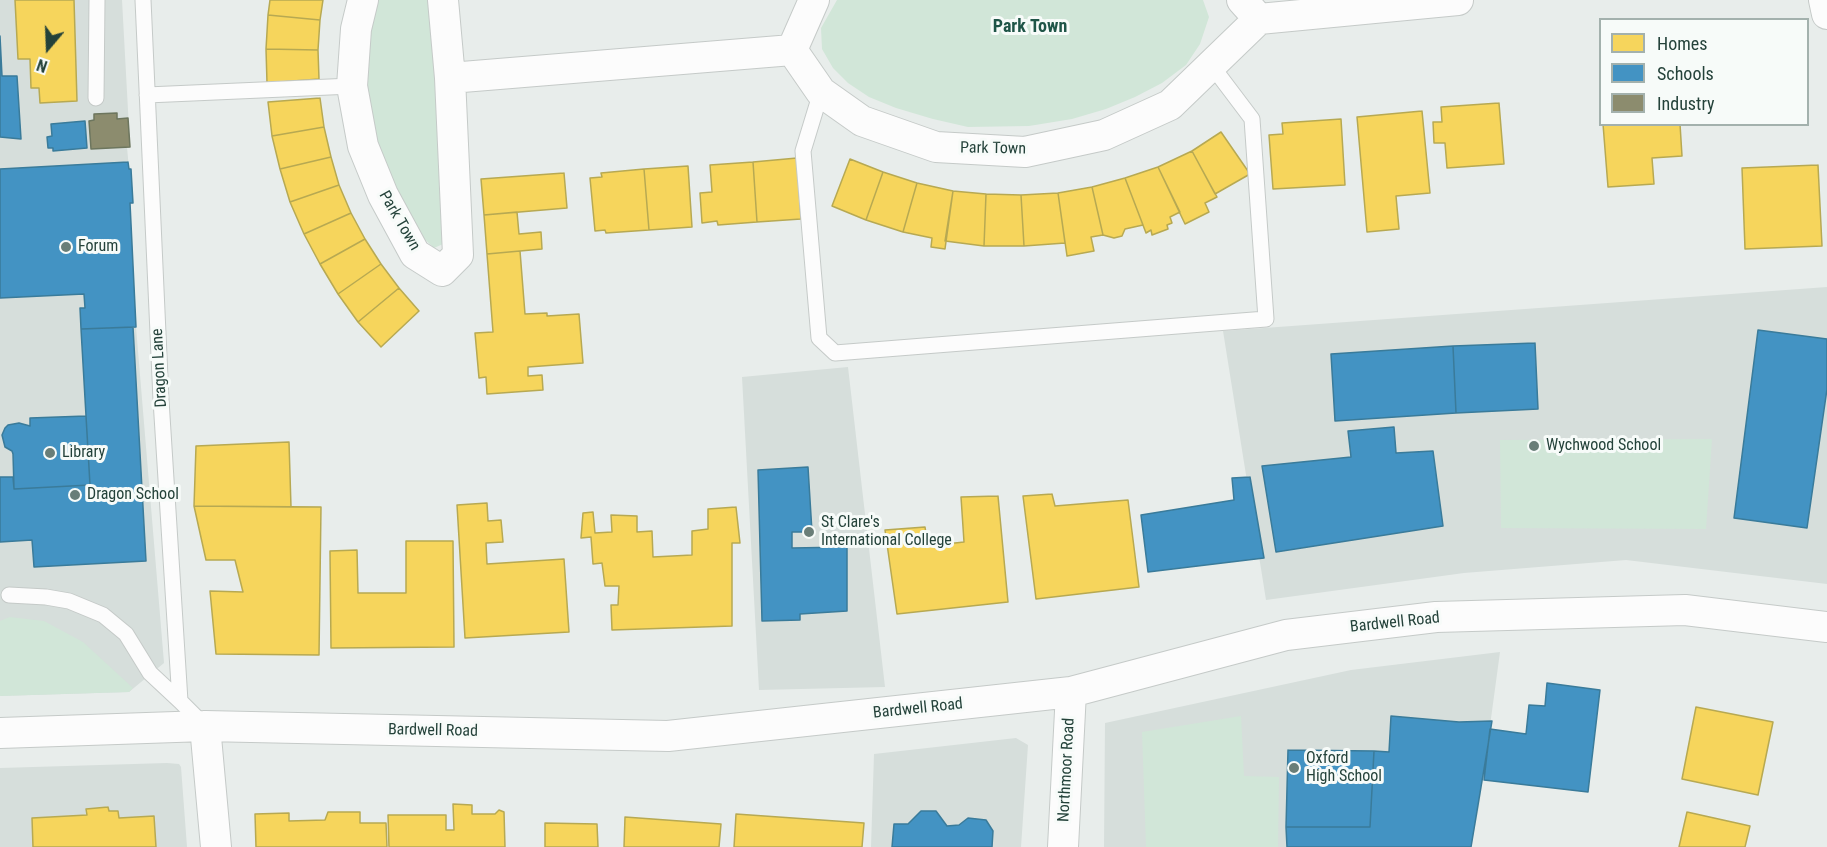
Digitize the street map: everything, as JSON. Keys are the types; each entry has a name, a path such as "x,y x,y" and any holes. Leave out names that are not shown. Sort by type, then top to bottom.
{"street":[{"name":"Park Town","path":"363,0 356,29 352,86 363,146 383,195 415,254 442,271 458,255 450,78 443,0"},
{"path":"450,78 792,50 814,0"},
{"name":"Park Town","path":"792,50 821,92 862,121 936,147 1025,152 1104,135 1170,105 1212,66 1250,9 1458,0"},
{"path":"1824,0 1827,14"},
{"name":"Bardwell Road","path":"0,734 205,726 668,736 1071,692 1286,635 1436,617 1685,610 1827,627"},
{"name":"Northmoor Road","path":"1063,847 1071,692"},
{"path":"205,726 216,847"}],"lane":[{"path":"96,98 97,0"},
{"name":"Dragon Lane","path":"143,0 161,400 180,701"},
{"path":"821,92 803,151 819,338 835,353 1266,319 1252,119 1212,66"},
{"path":"147,95 352,86"},
{"path":"9,595 69,601 103,615 126,634 150,673 205,726"}],"shaded area":[{"name":"Dragon School","path":"0,0 122,0 130,147 127,147 133,203 130,204 136,327 164,663 129,692 0,696"},
{"name":"Wychwood School","path":"1827,287 1827,584 1626,560 1464,573 1266,600 1223,331"},
{"name":"St Clare's International College","path":"848,367 885,687 759,690 742,377"},
{"name":"Oxford High School","path":"1500,652 1479,807 1471,847 1104,847 1105,723 1351,670"},
{"path":"1016,738 1028,745 1021,847 871,847 874,754"},
{"path":"179,764 181,767 187,847 0,847 0,768"}],"green space":[{"path":"372,0 432,0 452,240 434,248 403,219 383,186 361,91"},
{"path":"837,0 1203,0 1209,17 1200,44 1186,65 1162,83 1135,97 1072,119 1029,126 968,127 896,108 869,97 848,83 833,68 822,49 821,28"},
{"path":"1712,439 1706,529 1501,528 1500,440"},
{"path":"10,617 44,621 83,642 133,688 129,692 0,696 0,621"},
{"path":"1241,716 1244,776 1279,777 1278,847 1146,847 1142,732"}],"building: Homes":[{"path":"15,0 74,0 77,101 40,103 39,88 31,88 30,59 18,59"},
{"path":"270,0 323,0 320,20 268,15"},
{"path":"268,15 320,20 318,50 266,49"},
{"path":"266,49 318,50 319,79 267,83"},
{"path":"320,98 324,127 272,136 268,102"},
{"path":"1499,103 1504,164 1447,168 1445,143 1434,143 1433,122 1442,122 1441,107"},
{"path":"1422,111 1430,193 1396,196 1399,229 1367,232 1357,117"},
{"path":"1341,119 1345,185 1273,189 1269,135 1283,134 1282,123"},
{"path":"1603,126 1680,126 1682,156 1652,158 1654,184 1608,187"},
{"path":"324,127 331,157 280,169 272,136"},
{"path":"1221,132 1250,174 1215,194 1192,151"},
{"path":"1192,151 1217,197 1205,203 1209,212 1185,224 1158,167"},
{"path":"331,157 339,185 290,202 280,169"},
{"path":"797,158 801,219 757,222 753,162"},
{"path":"850,159 883,172 866,220 832,206"},
{"path":"753,162 757,222 718,225 717,221 702,223 700,193 712,192 710,165"},
{"path":"1818,165 1822,246 1745,249 1742,168"},
{"path":"688,166 692,227 649,230 644,169"},
{"path":"1158,167 1180,212 1170,217 1172,223 1167,225 1168,229 1152,235 1151,230 1146,233 1125,178"},
{"path":"644,169 649,230 606,233 605,230 595,231 590,178 602,177 601,173"},
{"path":"883,172 917,183 903,232 866,220"},
{"path":"564,173 567,208 484,215 481,179"},
{"path":"1125,178 1143,225 1125,229 1122,236 1114,238 1103,235 1092,187"},
{"path":"917,183 953,191 945,249 931,247 932,238 903,232"},
{"path":"339,185 351,213 304,234 290,202"},
{"path":"1092,187 1103,235 1091,237 1094,251 1067,256 1058,193"},
{"path":"953,191 986,194 984,246 945,241"},
{"path":"1058,193 1065,243 1024,246 1021,195"},
{"path":"986,194 1021,195 1024,246 984,246"},
{"path":"517,212 519,234 541,232 542,249 487,254 484,215"},
{"path":"351,213 365,239 320,264 304,234"},
{"path":"365,239 381,264 338,294 320,264"},
{"path":"520,251 525,314 547,313 547,316 579,314 583,363 528,367 528,376 542,375 543,390 487,394 486,377 479,378 475,333 493,332 487,254"},
{"path":"381,264 399,288 358,322 338,294"},
{"path":"399,288 419,311 381,347 358,322"},
{"path":"289,442 291,507 194,506 196,446"},
{"path":"1052,494 1055,506 1128,500 1139,587 1036,599 1023,496"},
{"path":"998,496 1008,602 897,614 885,530 925,527 928,546 964,542 961,497"},
{"path":"487,503 488,521 501,520 503,542 486,543 487,564 564,559 569,632 465,638 457,505"},
{"path":"194,506 321,507 319,655 216,654 210,591 243,592 235,560 206,560"},
{"path":"736,507 740,543 732,543 732,626 612,630 611,605 618,605 619,586 605,586 602,563 593,564 591,537 581,538 583,513 593,512 595,533 612,532 611,515 637,516 637,532 652,531 653,557 692,555 692,531 708,529 708,509"},
{"path":"406,541 453,541 454,647 331,648 330,551 357,550 358,593 406,593"},
{"path":"1696,707 1773,722 1758,795 1682,779"},
{"path":"453,804 472,805 472,814 495,814 499,810 504,812 505,847 389,847 388,815 446,815 446,830 454,830"},
{"path":"108,807 109,811 118,811 119,818 154,816 156,847 33,847 32,818 87,815 86,809"},
{"path":"328,812 360,812 360,823 386,823 387,847 256,847 255,814 289,813 289,821 325,820"},
{"path":"1687,812 1750,826 1745,847 1679,847"},
{"path":"736,814 864,823 862,847 734,847"},
{"path":"625,817 721,824 719,847 624,847"},
{"path":"545,823 597,824 598,847 545,847"}],"building: Schools":[{"path":"0,36 2,76 17,76 21,139 0,137"},
{"path":"85,121 87,148 53,151 53,148 48,148 47,137 52,136 51,124"},
{"name":"Forum","path":"128,162 129,169 131,169 133,203 130,203 136,327 81,329 80,308 85,308 84,294 0,298 0,169"},
{"path":"133,327 146,561 34,567 32,540 0,542 0,477 13,477 14,489 90,485 81,329"},
{"path":"1758,330 1827,339 1827,389 1807,528 1734,518"},
{"path":"1535,343 1538,409 1456,413 1453,346"},
{"path":"1453,346 1456,413 1335,421 1331,354"},
{"name":"Library","path":"86,416 90,485 14,489 13,454 5,447 2,435 5,428 8,425 19,423 30,426 30,418"},
{"path":"1394,427 1396,453 1433,451 1443,526 1276,552 1262,466 1351,457 1348,431"},
{"path":"808,467 812,532 792,532 792,548 847,547 847,611 800,614 800,620 762,621 758,470"},
{"path":"1250,477 1264,558 1148,572 1141,515 1234,500 1232,478"},
{"path":"1547,683 1600,690 1588,792 1484,780 1490,729 1526,734 1529,705 1545,706"},
{"path":"1391,716 1459,722 1492,721 1471,847 1287,847 1286,827 1370,827 1374,751 1389,752"},
{"path":"1288,750 1374,751 1370,827 1286,827"},
{"path":"921,811 936,811 947,826 959,825 968,818 986,820 993,831 992,847 892,847 894,824 908,824"}],"building: Industry":[{"path":"117,113 117,119 128,118 130,147 91,149 89,121 94,120 94,114"}],"place":[{"name":"Forum","path":"66,247"},
{"name":"Wychwood School","path":"1534,446"},
{"name":"Library","path":"50,453"},
{"name":"Dragon School","path":"75,495"},
{"name":"St Clare's International College","path":"809,532"},
{"name":"Oxford High School","path":"1294,768"}],"district":[{"name":"Park Town","path":"1030,27"}]}
